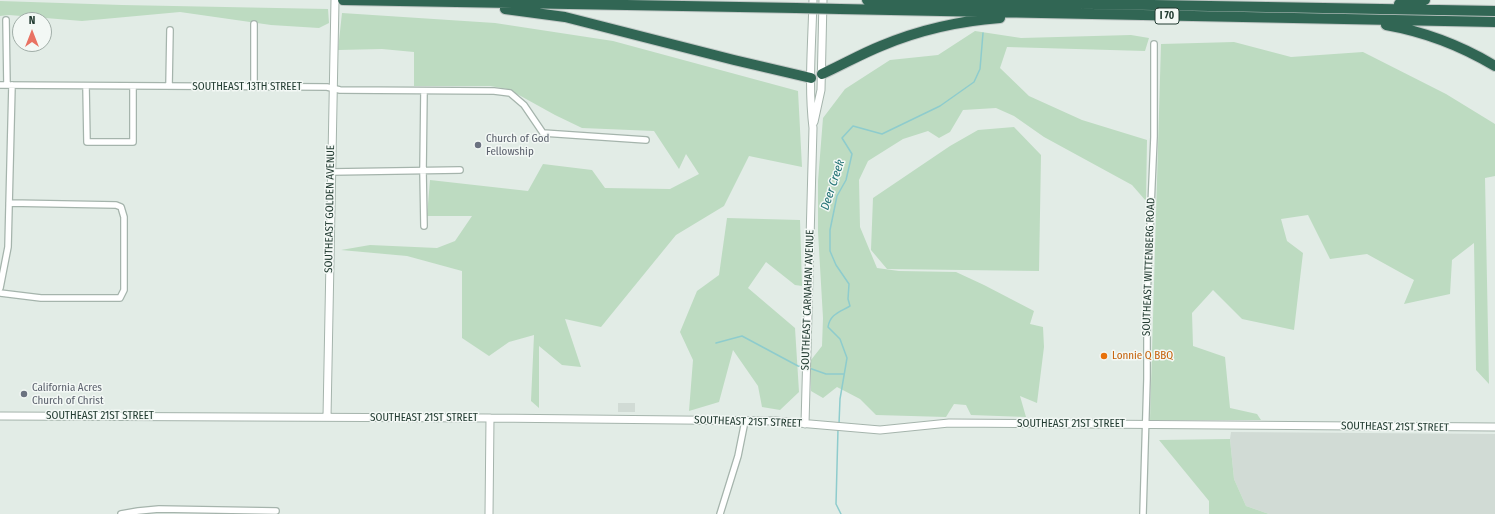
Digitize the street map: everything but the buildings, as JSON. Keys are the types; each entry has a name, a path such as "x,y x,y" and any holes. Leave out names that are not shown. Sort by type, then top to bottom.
{"highway":[{"name":"I 70","path":"343,0 1495,22"},
{"name":"I 70","path":"867,0 1495,11"},
{"path":"1059,0 1088,4"},
{"path":"1363,8 1425,0"},
{"path":"417,1 463,7 523,11 565,17 811,78"},
{"path":"822,74 879,47 928,29 990,18 1059,13"},
{"path":"1340,19 1406,28 1424,33 1455,44 1495,66"}],"street":[{"name":"SOUTHEAST GOLDEN AVENUE","path":"327,417 334,0"},
{"name":"SOUTHEAST CARNAHAN AVENUE","path":"805,424 813,128 811,114 811,78 813,0"},
{"name":"SOUTHEAST CARNAHAN AVENUE","path":"813,128 819,103 822,74 824,0"},
{"path":"0,288 8,247 9,203 9,85 6,20"},
{"path":"254,24 254,87"},
{"path":"169,86 170,30"},
{"name":"SOUTHEAST WITTENBERG ROAD","path":"1143,514 1147,379 1146,298 1154,137 1154,44"},
{"path":"811,78 822,74"},
{"name":"SOUTHEAST 13TH STREET","path":"0,85 327,87 340,90 494,91 510,93 515,97 524,105 543,133 646,140"},
{"path":"86,86 87,142 133,142 133,86"},
{"path":"424,91 422,171 424,226"},
{"path":"331,172 460,170"},
{"path":"0,293 41,298 120,298 124,290 124,217 121,207 116,205 9,203"},
{"name":"SOUTHEAST 21ST STREET","path":"0,416 490,418 745,421 880,430 949,423 1495,427"},
{"path":"489,514 490,418"},
{"path":"720,514 738,456 745,421"},
{"path":"121,514 159,509 276,511"}],"shaded area":[{"path":"618,403 635,403 635,412 618,412"},
{"path":"1231,432 1495,434 1495,514 1269,514 1246,506 1234,479 1230,439"}],"green space":[{"path":"0,1 328,9 329,23 319,28 271,25 180,12 82,21 52,19 52,12 12,12 12,15 0,16"},
{"path":"342,13 495,23 613,41 798,91 802,167 749,156 724,206 676,235 601,327 565,319 581,367 562,365 539,346 539,408 531,401 534,335 509,342 489,356 462,338 462,271 407,256 341,250 370,245 437,248 455,241 472,216 427,216 430,180 528,191 543,164 592,170 605,188 670,189 699,174 686,154 679,169 654,131 582,128 508,89 490,86 414,86 414,52 382,49 338,50"},
{"path":"975,31 1021,38 1131,35 1149,38 1145,51 1007,47 1000,68 1029,96 1082,120 1147,140 1146,201 1132,185 1044,137 1014,116 996,108 963,110 950,132 939,138 928,131 903,139 868,161 859,180 860,227 877,268 899,271 956,272 1034,311 1030,324 1043,327 1044,347 1037,403 1020,396 1026,417 971,415 966,405 954,404 946,417 876,415 860,399 837,387 823,398 811,391 811,360 822,346 823,318 818,232 818,181 823,118 845,89 890,60 938,55"},
{"path":"1234,42 1291,57 1363,52 1446,94 1495,124 1495,176 1485,178 1489,384 1476,370 1474,243 1452,260 1450,294 1404,304 1414,280 1367,254 1330,259 1308,215 1281,219 1287,241 1303,253 1294,330 1242,319 1213,290 1192,313 1193,346 1225,357 1230,408 1257,414 1261,420 1150,420 1161,44"},
{"path":"1014,127 1041,155 1039,271 887,269 871,250 873,198 950,146 978,130"},
{"path":"727,218 800,220 802,286 795,285 766,262 748,288 795,328 799,392 780,410 762,407 758,386 733,350 719,402 689,411 693,360 680,332 697,291 719,275"},
{"path":"1230,439 1234,479 1246,506 1269,514 1209,514 1209,501 1159,440"}],"waterway":[{"name":"Deer Creek","path":"839,424 840,399 847,358 840,339 828,327 833,316 850,306 848,299 849,284 836,265 830,251 830,230 837,196 846,180 852,154 842,138 853,126 882,134 940,106 974,82 980,69 983,33"},
{"path":"716,343 742,336 798,366 803,367"},
{"path":"809,368 826,374 844,374"},
{"name":"Deer Creek","path":"838,429 836,504 841,514"}],"place":[{"name":"Church of God Fellowship","path":"478,145"},
{"name":"Lonnie Q BBQ","path":"1104,356"},
{"name":"California Acres Church of Christ","path":"24,394"}]}
